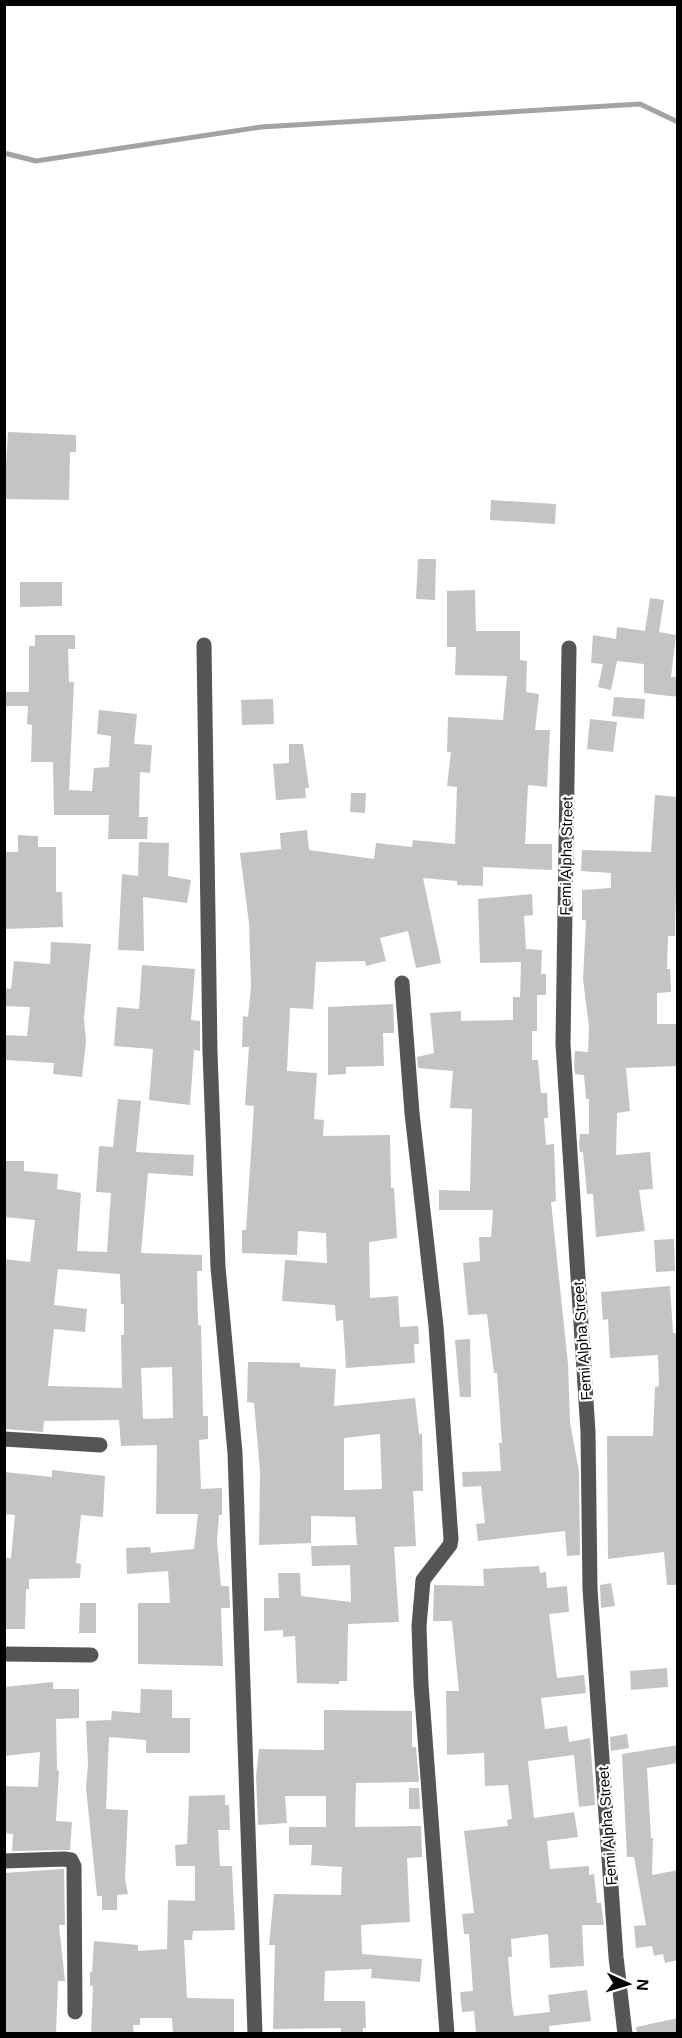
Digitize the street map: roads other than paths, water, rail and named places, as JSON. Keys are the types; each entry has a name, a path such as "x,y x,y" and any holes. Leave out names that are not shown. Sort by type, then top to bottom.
{"street":[{"path":"204,645 210,1052 217,1255 234,1453 255,2034"},
{"name":"Femi Alpha Street","path":"569,648 563,1044 588,1432 590,1589 616,1957 625,2034"},
{"path":"402,983 412,1113 436,1326 451,1539 450,1545 423,1580 419,1626 421,1684 447,2034"},
{"path":"4,1439 100,1445"},
{"path":"4,1654 91,1655"},
{"path":"4,1861 64,1859 71,1860 74,1866 75,2012"}],"waterway":[{"path":"4,153 36,161 261,127 640,104 678,122"}]}
